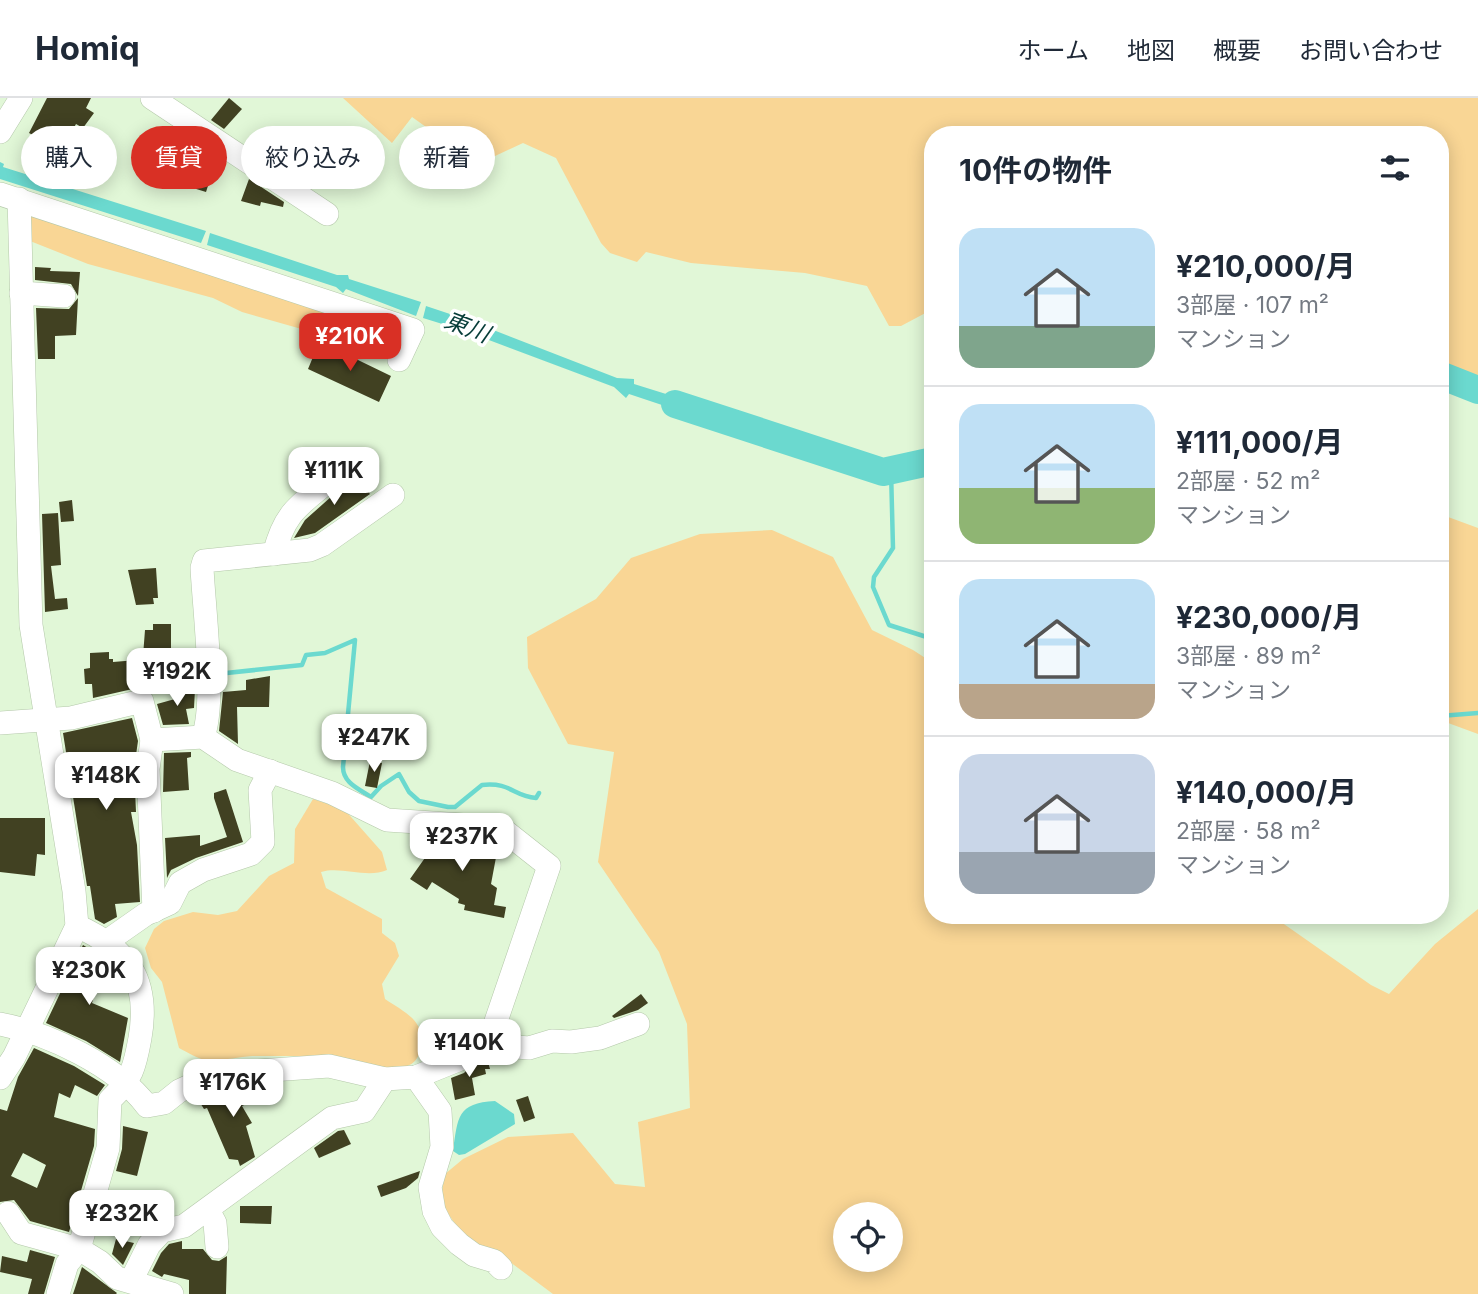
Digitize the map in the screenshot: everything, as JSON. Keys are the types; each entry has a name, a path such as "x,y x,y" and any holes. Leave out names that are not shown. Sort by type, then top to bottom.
{"street":[{"path":"0,132 21,98"},
{"path":"152,98 327,214"},
{"path":"0,1078 14,1057 77,926 74,891 31,625 21,293 9,197 413,330 399,360"},
{"path":"21,293 64,296"},
{"path":"274,554 281,527 295,509 332,478"},
{"path":"203,737 207,728 208,686 202,568 204,561 274,554 322,545 393,495"},
{"path":"0,723 46,721 142,701 152,740 148,769 154,911"},
{"path":"0,1024 27,1030 78,1053 135,1090 147,1106 164,1102 179,1091 203,1080 244,1072 328,1066 385,1079 416,1077 458,1060 480,1036 493,1030 549,866 506,832 493,827 387,820 332,793 237,760 203,737 152,740"},
{"path":"106,942 170,903 180,883 202,870 251,854 263,842 260,790 270,771"},
{"path":"58,1294 67,1264 79,1249 108,1148 110,1100 126,1085 136,1065 143,1022 143,999 136,976 121,954 77,926"},
{"path":"493,1030 517,1047 529,1048 552,1041 571,1042 600,1038 638,1024"},
{"path":"416,1077 440,1111 442,1147 430,1187 434,1211 442,1227 459,1244 474,1255 494,1261 501,1268"},
{"path":"128,1284 149,1245 163,1231 184,1226 332,1118 364,1111 385,1079"},
{"path":"208,1209 215,1223 217,1247"},
{"path":"8,1213 21,1233 79,1249 128,1284 172,1294"}],"shaded area":[{"path":"343,98 1478,98 1478,380 1449,370 1449,126 924,126 924,314 901,326 889,326 867,286 805,273 691,263 646,252 637,262 610,253 601,243 556,158 523,143 495,156 495,126 425,126 412,117 405,126 399,126 399,134 392,143 385,137 385,126 373,126"},
{"path":"25,209 403,334 395,357 386,356 331,332 312,332 242,312 213,298 88,264 25,239"},
{"path":"1449,517 1478,528 1478,734 1449,723"},
{"path":"772,530 833,557 872,630 924,657 924,924 1284,924 1371,985 1389,994 1435,944 1478,909 1478,1294 553,1294 506,1259 467,1241 440,1202 445,1174 463,1159 508,1137 573,1133 615,1184 645,1187 638,1122 690,1108 687,1024 659,952 598,862 614,752 568,744 528,668 527,637 596,599 631,558 700,534"},
{"path":"313,799 344,809 382,852 387,870 371,873 337,870 321,872 326,888 382,919 382,933 395,943 399,956 382,984 385,999 412,1018 420,1030 421,1046 417,1059 408,1066 382,1068 328,1056 252,1056 208,1060 179,1048 162,982 151,968 145,948 154,929 164,921 193,912 218,915 237,911 269,876 294,863 295,829"}],"water":[{"path":"0,162 4,164 3,167 21,173 21,186 0,179"},
{"path":"31,189 73,189 206,231 201,243"},
{"path":"210,233 337,275 348,275 349,279 421,302 416,316 346,289 343,293 336,287 207,245"},
{"path":"426,306 468,320 479,320 478,324 617,378 634,379 634,384 711,408 710,421 629,394 626,398 614,387 473,334 471,338 465,331 423,318"},
{"path":"495,1101 514,1114 515,1124 465,1154 459,1155 453,1151 458,1121 466,1109 482,1102"}],"building":[{"path":"47,98 91,98 86,108 94,113 84,126 33,126"},
{"path":"229,98 242,109 227,126 220,126 211,120"},
{"path":"245,189 264,189 284,202 283,207 261,202 260,206 241,201"},
{"path":"35,267 51,268 50,271 80,272 78,296 71,284 35,280"},
{"path":"78,298 76,335 55,336 55,359 38,359 36,308 69,309"},
{"path":"325,344 391,376 379,402 308,369 313,357 318,359"},
{"path":"346,472 358,487 362,484 370,494 315,533 294,538 305,520 341,488"},
{"path":"72,500 74,521 61,522 59,502"},
{"path":"58,513 61,565 51,566 55,599 67,598 68,609 45,612 42,514"},
{"path":"156,568 158,598 153,598 154,604 136,605 128,570"},
{"path":"153,624 171,624 171,669 142,669 145,630 153,630"},
{"path":"109,652 109,659 113,659 113,662 137,660 137,688 93,698 92,684 85,684 84,669 90,668 90,653"},
{"path":"270,676 269,707 237,707 238,744 219,731 223,692 246,690 246,680"},
{"path":"195,689 194,708 186,709 189,724 163,725 157,704 175,699 174,693"},
{"path":"132,718 138,741 134,769 136,812 131,812 137,845 140,902 115,904 117,917 104,924 95,919 90,886 87,886 63,733"},
{"path":"191,752 191,757 187,758 189,790 163,792 164,753"},
{"path":"370,761 382,763 377,788 365,786"},
{"path":"226,789 243,842 196,858 171,870 167,878 165,838 200,835 200,846 227,837 214,798 214,793"},
{"path":"0,818 45,818 45,855 37,854 35,876 0,872"},
{"path":"436,837 495,843 494,851 497,852 491,884 497,888 494,905 506,907 504,918 464,910 465,905 458,903 459,899 432,882 427,890 410,879 427,855 423,852"},
{"path":"83,945 101,956 116,972 116,979 100,977 92,1003 128,1018 120,1062 86,1041 46,1023"},
{"path":"641,994 648,1003 638,1010 614,1018 612,1016"},
{"path":"34,1048 74,1066 105,1085 97,1096 75,1085 70,1098 59,1093 54,1117 95,1129 94,1146 69,1232 30,1221 14,1200 0,1202 0,1109 7,1111 18,1077","holes":["23,1153 46,1165 37,1188 11,1176"]},
{"path":"486,1055 490,1069 485,1069 486,1074 472,1078 475,1095 455,1100 451,1078 464,1073 481,1056"},
{"path":"262,1085 266,1095 242,1106 252,1123 246,1126 255,1157 240,1166 238,1160 229,1159 207,1108 204,1109 197,1098 207,1093 214,1092 216,1095 223,1090"},
{"path":"528,1096 535,1118 524,1122 516,1100"},
{"path":"123,1126 148,1132 137,1176 116,1171 122,1149"},
{"path":"344,1130 351,1144 319,1158 314,1148 338,1131"},
{"path":"420,1171 418,1178 406,1188 381,1197 377,1186"},
{"path":"240,1206 272,1206 271,1224 240,1223"},
{"path":"116,1239 134,1243 123,1265 112,1254"},
{"path":"182,1241 182,1249 203,1249 212,1260 219,1261 227,1256 226,1294 189,1294 189,1280 164,1274 162,1277 152,1271 169,1244"},
{"path":"30,1250 55,1257 44,1294 28,1294 32,1279 0,1272 2,1256 27,1262"},
{"path":"82,1267 117,1293 73,1294"}],"waterway":[{"name":"東川","path":"1449,379 1478,390"},
{"name":"東川","path":"675,404 883,472 924,463"},
{"path":"891,470 893,548 874,577 873,587 889,625 924,636"},
{"path":"217,674 302,665 306,655 325,653 355,640 343,767 352,785 371,797 381,786 399,774 409,792 419,801 448,807 455,807 482,785 499,785 528,797 536,798 539,793"},
{"path":"1449,715 1478,713"}]}
